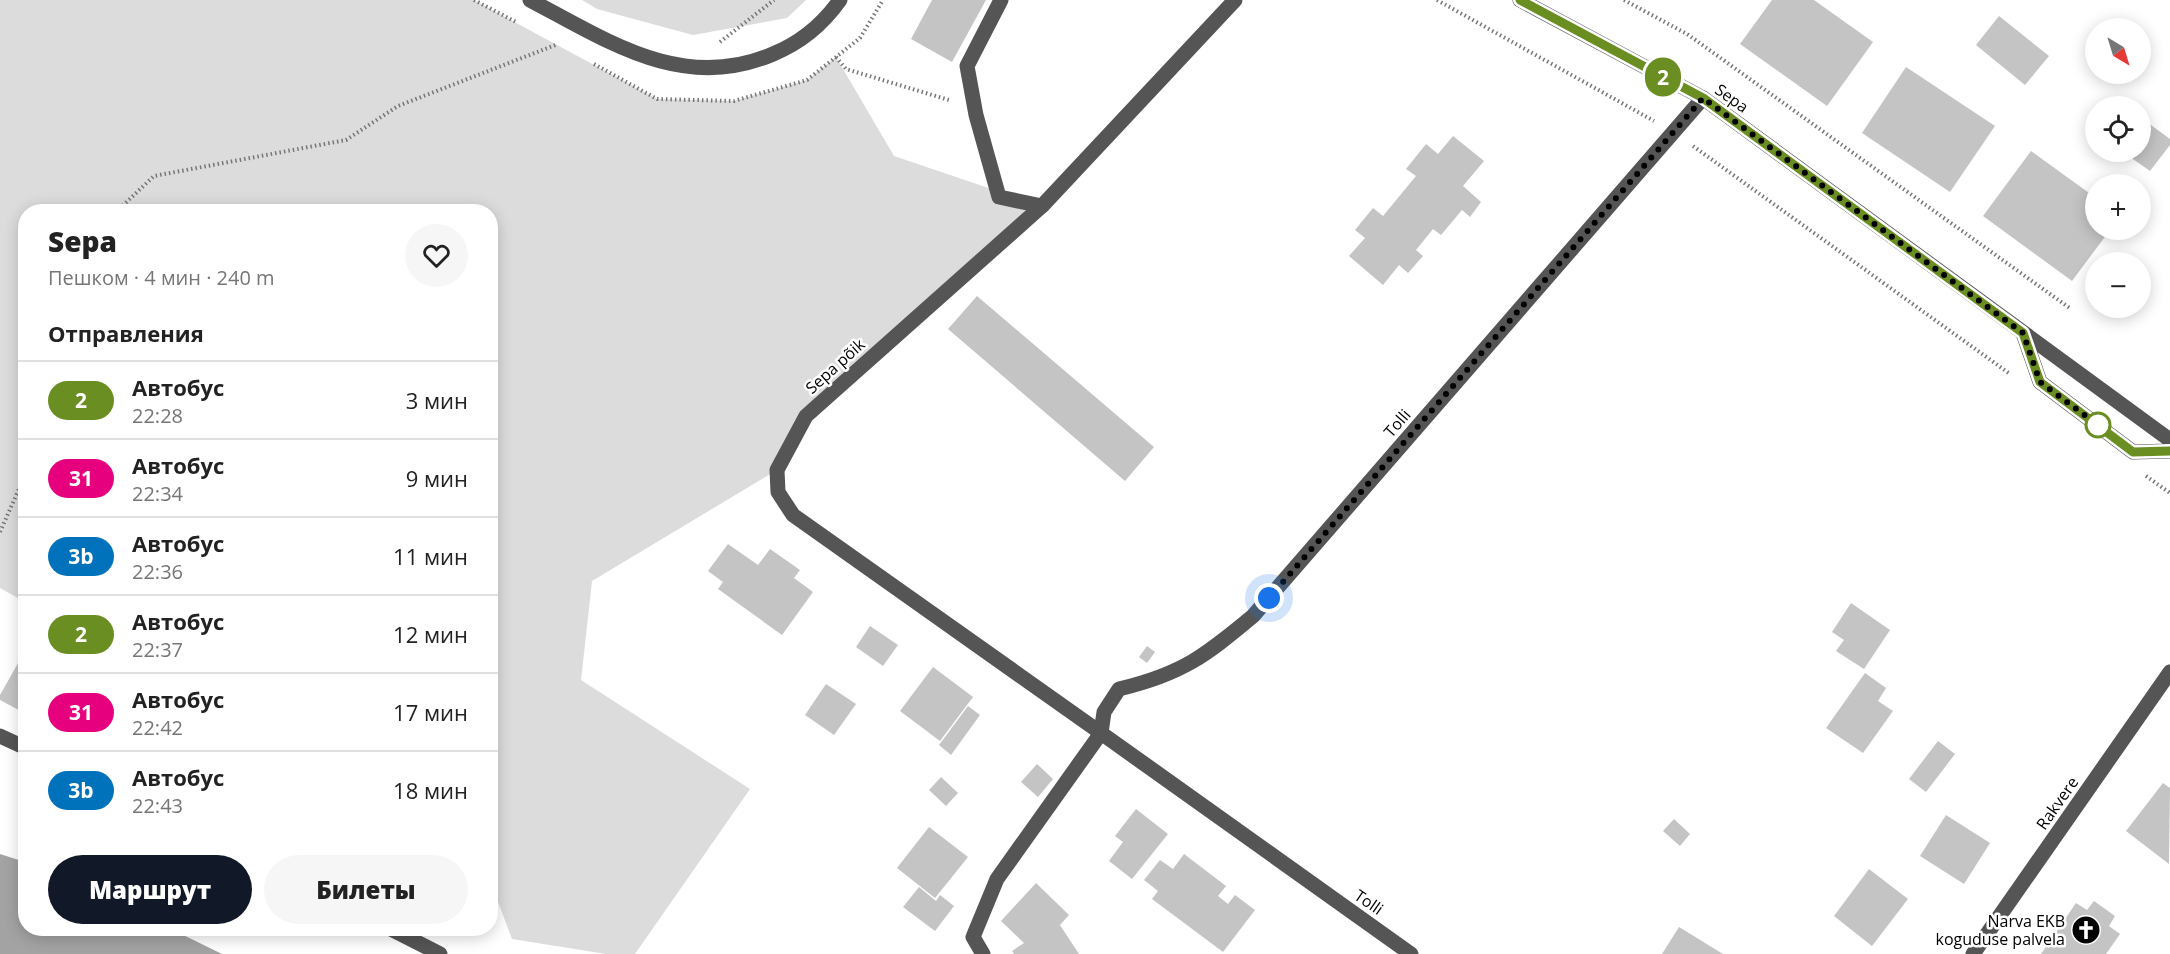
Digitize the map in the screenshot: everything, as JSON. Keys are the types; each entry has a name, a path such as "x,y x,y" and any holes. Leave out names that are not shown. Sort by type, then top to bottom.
{"street":[{"path":"530,0 609,42 661,63 686,68 716,69 753,63 787,48 812,31 840,0"},
{"path":"1001,0 966,66 976,115 999,197 1042,206"},
{"name":"Sepa","path":"1520,0 1703,98 2170,440"},
{"name":"Sepa põik","path":"1101,734 793,514 778,492 777,470 806,416 1042,206 1228,2"},
{"name":"Tolli","path":"983,954 972,937 997,879 1101,734 1104,712 1119,689 1157,680 1200,659 1253,616 1703,98"},
{"path":"2023,333 2040,382 2133,452 2170,451"},
{"name":"Rakvere","path":"1974,954 2170,672"},
{"name":"Tolli","path":"1101,734 1411,954"},
{"path":"0,735 18,744"},
{"path":"405,936 440,954"}],"path":[{"path":"686,68 774,0"},
{"path":"1437,0 1674,132 2013,376"},
{"path":"1624,0 1687,34 2071,309"},
{"path":"124,204 154,176 346,140 399,106 558,44"},
{"path":"836,57 846,69 974,108 976,115"},
{"path":"2143,475 2170,492"},
{"path":"0,532 18,491"}],"shaded area":[{"path":"0,0 474,0 657,99 734,101 807,80 836,57 894,156 1042,206 806,416 777,470 592,581 581,680 750,789 635,954 606,954 512,939 498,902 498,204 18,204 18,598 0,588"},
{"path":"582,0 806,0 787,18 693,35 597,9"},
{"path":"0,854 18,860 18,936 185,936 222,954 0,954"}],"building":[{"path":"932,0 986,0 952,62 911,39"},
{"path":"1772,0 1814,0 1873,42 1827,106 1740,44"},
{"path":"1999,16 2049,56 2025,85 1976,45"},
{"path":"1906,67 1995,126 1950,192 1862,133"},
{"path":"2151,125 2170,139 2170,145 2150,171 2137,162 2151,162"},
{"path":"1453,136 1484,161 1463,186 1481,202 1470,217 1462,210 1441,235 1433,229 1416,250 1423,256 1408,273 1399,265 1383,285 1349,256 1365,238 1355,230 1373,208 1383,216 1416,176 1406,169 1426,144 1438,154"},
{"path":"2031,151 2085,190 2085,240 2103,240 2094,252 2085,252 2085,264 2072,281 1983,216"},
{"path":"977,296 1154,447 1125,481 948,329"},
{"path":"728,544 758,565 770,549 800,570 794,578 813,592 782,635 718,589 723,582 708,571"},
{"path":"1851,603 1890,630 1864,669 1836,651 1844,640 1832,632"},
{"path":"870,626 898,645 883,666 856,647"},
{"path":"1147,646 1155,652 1147,663 1139,657"},
{"path":"18,663 18,710 0,700 0,695"},
{"path":"933,667 973,697 940,741 900,711"},
{"path":"1865,673 1886,688 1878,701 1893,711 1863,753 1826,728"},
{"path":"826,684 856,704 834,735 805,715"},
{"path":"968,706 980,715 951,755 939,745"},
{"path":"1938,741 1955,754 1926,792 1909,779"},
{"path":"1037,764 1053,779 1038,797 1021,782"},
{"path":"941,777 958,793 946,806 929,790"},
{"path":"2163,783 2170,788 2169,864 2126,831"},
{"path":"1136,809 1168,834 1132,879 1109,861 1123,842 1115,836"},
{"path":"1946,815 1990,843 1964,884 1920,856"},
{"path":"1674,819 1690,834 1680,846 1663,831"},
{"path":"929,827 968,857 935,898 897,868"},
{"path":"1184,854 1226,886 1218,896 1228,904 1235,895 1255,910 1223,952 1152,899 1158,891 1144,880 1160,860 1173,869"},
{"path":"1869,869 1908,899 1872,946 1834,916"},
{"path":"1036,883 1069,915 1060,925 1079,954 1014,954 1012,951 1024,943 1001,921"},
{"path":"919,887 936,901 940,895 954,906 935,931 903,907"},
{"name":"Narva EKB koguduse palvela","path":"2094,901 2115,916 2109,926 2120,934 2106,954 2041,954 2076,903 2087,910"},
{"path":"1679,927 1723,954 1662,954"}],"bus line":[{"name":"2","path":"1520,0 1703,98 2023,333 2040,382 2133,452 2170,451"}],"place":[{"name":"Narva EKB koguduse palvela","path":"2086,930"}],"route":[{"path":"1269,598 1703,98 2023,333 2040,382 2098,425"}]}
